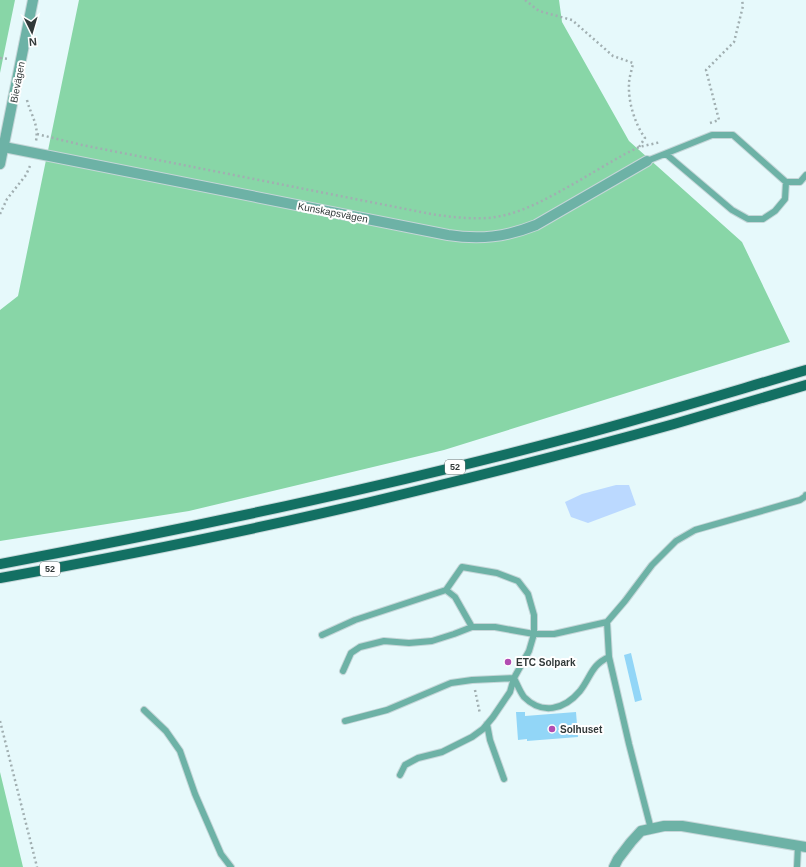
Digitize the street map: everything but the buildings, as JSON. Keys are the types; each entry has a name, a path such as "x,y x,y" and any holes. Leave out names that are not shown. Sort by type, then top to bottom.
{"main road":[{"name":"52","path":"0,564 100,546 234,518 462,465 584,434 696,403 806,370"},
{"name":"52","path":"0,578 101,560 218,536 415,491 674,424 806,385"}],"street":[{"name":"Bievägen","path":"0,164 33,0"},
{"name":"Kunskapsvägen","path":"4,147 448,235 478,238 508,234 536,225 647,161"},
{"path":"614,867 618,859 641,831 664,826 682,826 802,847"}],"lane":[{"path":"647,161 712,135 733,135 786,182 800,182 806,175"},
{"path":"666,154 732,210 748,219 763,218 775,211 785,199 786,182"},
{"path":"343,671 351,653 360,646 384,642 409,643 432,641 472,627 495,627 534,634 554,634 608,622 626,601 652,565 676,541 695,530 800,500 806,495"},
{"path":"322,635 355,620 446,590 462,566 497,573 518,581 528,594 534,615 534,634 529,651 514,678 510,692 493,717 483,729 466,740 442,752 418,758 405,765 400,775"},
{"path":"446,590 455,597 472,627"},
{"path":"608,622 609,657 650,829"},
{"path":"514,678 523,696 534,705 548,708 561,706 572,699 581,690 596,665 609,657"},
{"path":"345,721 387,710 451,683 472,680 514,678"},
{"path":"144,710 166,730 180,751 195,794 221,854 231,867"},
{"path":"487,724 490,740 504,779"},
{"path":"797,867 802,847"}],"path":[{"path":"525,0 539,11 572,20 613,56 633,63 628,83 629,98 634,116 645,138 639,147"},
{"path":"705,126 719,120 706,70 734,42 743,6 742,0"},
{"path":"0,214 7,199 26,175 31,164 37,134 90,146 454,218 489,218 525,209 546,200 639,147 662,142"},
{"path":"472,680 482,719 487,724"},
{"path":"0,721 37,867"}],"green space":[{"path":"0,0 15,0 0,73"},
{"path":"79,0 559,0 562,22 629,141 742,242 790,342 444,450 189,511 0,541 0,310 18,296"},
{"path":"0,772 23,867 0,867"}],"water":[{"path":"616,485 629,485 636,505 588,523 571,517 565,502 582,494"}],"place":[{"name":"ETC Solpark","path":"508,662"},
{"name":"Solhuset","path":"552,729"}]}
